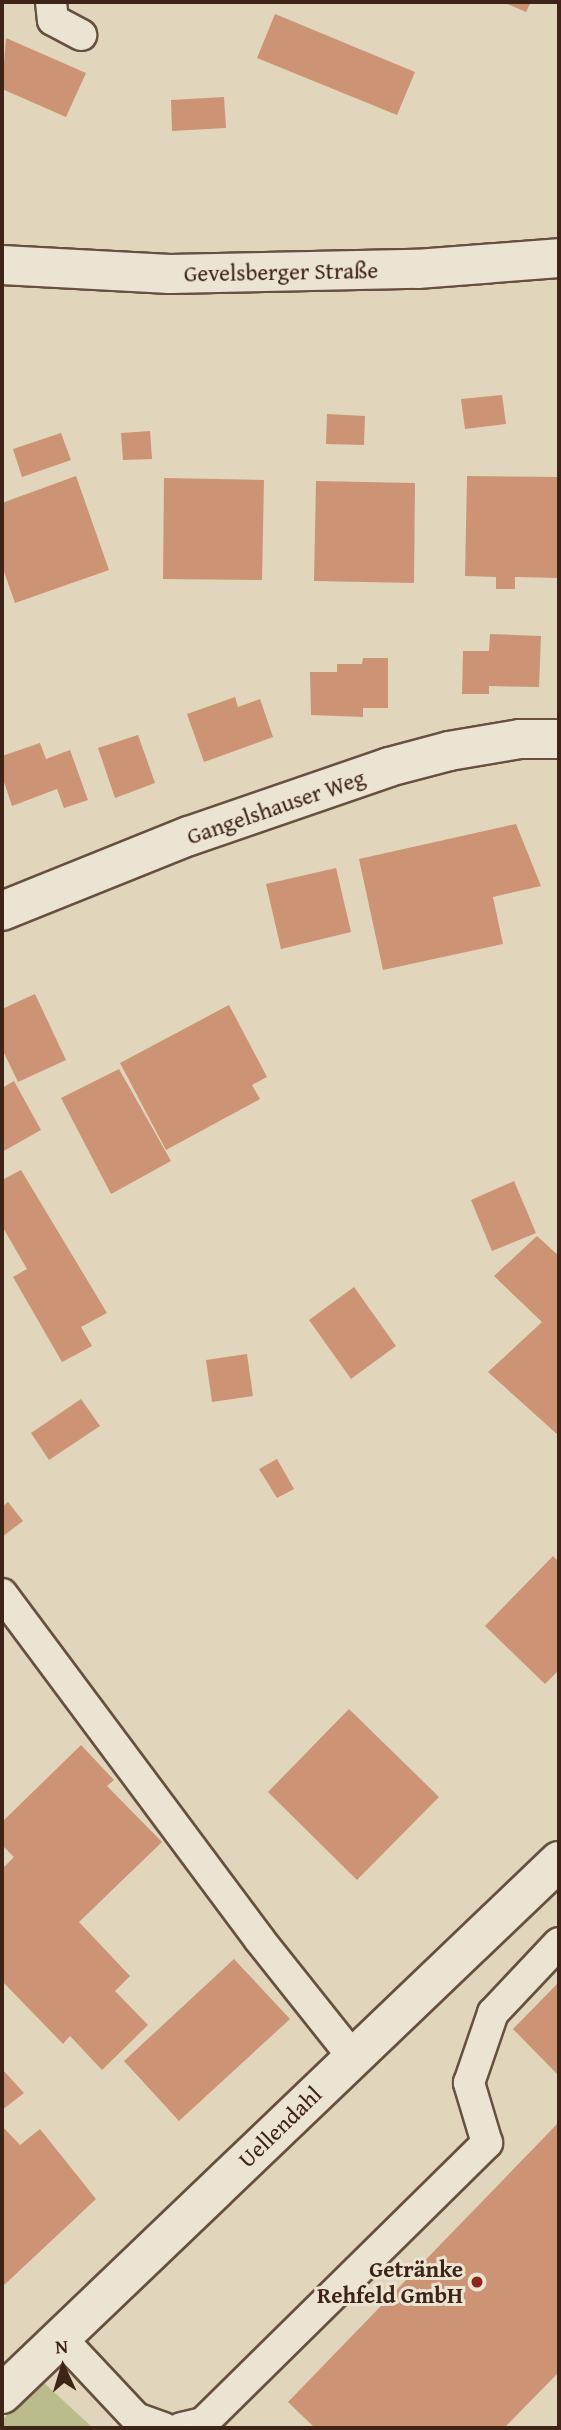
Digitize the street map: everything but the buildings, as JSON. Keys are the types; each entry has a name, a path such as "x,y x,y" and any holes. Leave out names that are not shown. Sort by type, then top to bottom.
{"main road":[{"name":"Gevelsberger Straße","path":"2,265 170,274 416,269 559,258"},
{"name":"Gangelshauser Weg","path":"2,911 189,836 389,767 496,743 559,739"},
{"name":"Uellendahl","path":"2,2394 559,1861"}],"lane":[{"path":"51,2 53,20 81,35"},
{"path":"2,1594 259,1939 353,2057"},
{"path":"181,2428 203,2423 487,2143 469,2083 492,2012 559,1943"},
{"path":"61,2338 136,2418 163,2428"}],"green space":[{"path":"42,2381 93,2428 2,2428 2,2420"}],"place":[{"name":"Getränke Rehfeld GmbH","path":"477,2282"}]}
